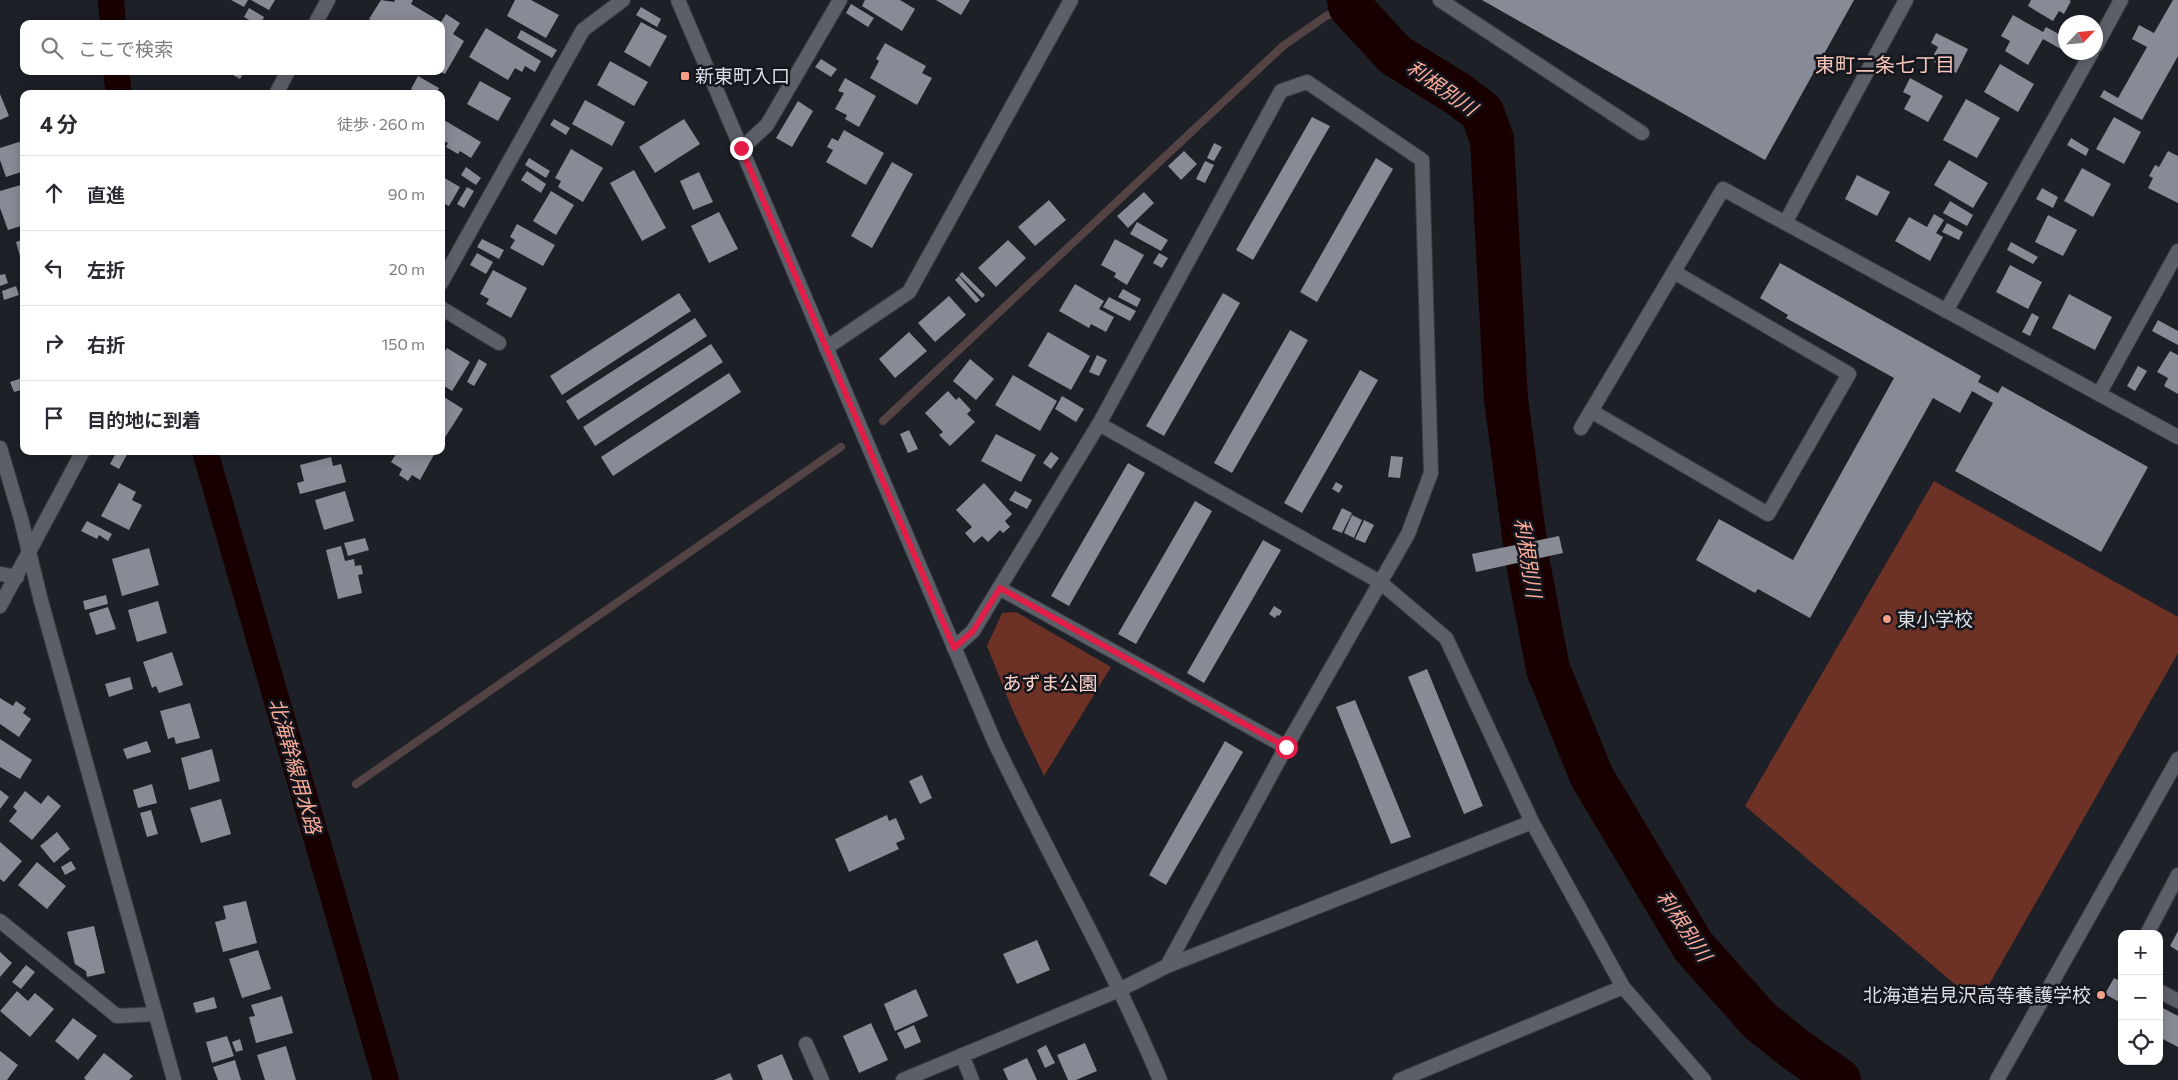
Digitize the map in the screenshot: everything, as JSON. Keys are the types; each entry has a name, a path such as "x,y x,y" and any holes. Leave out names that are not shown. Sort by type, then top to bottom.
{"street":[{"path":"317,20 328,0"},
{"path":"445,276 584,30 623,0"},
{"path":"678,0 995,744 1118,990 1160,1080"},
{"path":"741,148 767,125 840,0"},
{"path":"826,348 909,292 1071,0"},
{"path":"1440,0 1642,133"},
{"path":"1784,223 1906,0"},
{"path":"2103,33 2121,0"},
{"path":"1946,311 2087,60"},
{"path":"278,90 286,75"},
{"path":"954,648 973,631 1099,424 1281,91 1307,82 1422,160 1431,473 1408,534 1286,747 1166,966"},
{"path":"1581,428 1723,189 2178,437"},
{"path":"2099,394 2178,251"},
{"path":"1591,411 1768,514 1849,374 1674,272"},
{"path":"445,310 499,343"},
{"path":"1099,424 1380,582 1446,638 1532,822 1623,987 1704,1080"},
{"path":"0,448 30,551 41,601 174,1080"},
{"path":"0,606 81,455"},
{"path":"0,574 16,577"},
{"path":"1000,588 1286,747"},
{"path":"1997,1080 2178,759"},
{"path":"902,1080 1118,990 1166,966 1532,822"},
{"path":"2149,930 2178,875"},
{"path":"0,920 117,1016 156,1014"},
{"path":"1400,1080 1623,987"},
{"path":"2163,993 2178,1001"},
{"path":"806,1044 822,1080"},
{"path":"962,1055 972,1080"}],"green space":[{"path":"1934,481 2178,617 2178,653 1978,1004 1745,806"},
{"name":"あずま公園","path":"1016,612 1111,667 1044,776 1012,709 987,646 1002,613"}],"building":[{"path":"231,0 248,0 244,7"},
{"path":"251,0 275,0 269,10"},
{"path":"381,0 394,2 395,0 413,0 411,4 438,20 371,20 369,19"},
{"path":"515,0 531,0 559,15 546,38 507,16"},
{"path":"865,0 900,0 915,9 902,31 862,6"},
{"path":"936,0 970,0 961,15"},
{"path":"1482,0 1854,0 1765,160"},
{"path":"2031,0 2071,1 2064,14 2059,11 2053,21 2028,6"},
{"path":"2173,0 2178,0 2178,56 2142,120 2100,97 2104,90 2118,98 2147,47 2132,39 2139,25 2154,33"},
{"path":"851,4 874,18 868,27 846,13"},
{"path":"641,7 661,19 657,27 636,15"},
{"path":"249,8 264,17 263,20 249,20 244,17"},
{"path":"446,14 460,23 453,34 464,41 445,74 445,20 442,20"},
{"path":"2013,15 2043,32 2046,27 2058,34 2058,47 2043,39 2028,65 2005,51 2010,41 2001,36"},
{"path":"641,22 667,36 650,67 624,52"},
{"path":"486,28 541,61 535,72 525,66 522,72 515,68 508,80 469,57"},
{"path":"521,30 557,50 552,58 517,38"},
{"path":"1936,33 1968,49 1956,73 1931,60 1938,47 1931,43"},
{"path":"885,43 926,66 922,73 932,78 917,105 870,78 879,61 876,59"},
{"path":"821,59 837,69 831,77 815,67"},
{"path":"610,61 648,82 634,106 597,85"},
{"path":"2000,64 2034,84 2018,112 1984,92"},
{"path":"233,75 242,75 240,79"},
{"path":"418,76 439,88 438,90 411,89"},
{"path":"845,78 876,96 859,127 845,119 847,115 835,109 844,93 838,91"},
{"path":"1910,78 1943,96 1928,122 1904,109 1911,96 1903,92"},
{"path":"480,81 511,98 498,121 467,104"},
{"path":"0,94 9,116 0,120"},
{"path":"1966,99 2000,118 1977,158 1943,140"},
{"path":"585,100 625,122 612,146 572,124"},
{"path":"798,101 813,111 792,147 776,138"},
{"path":"1312,117 1330,126 1253,260 1236,250"},
{"path":"2114,117 2141,132 2124,164 2096,149"},
{"path":"554,119 570,128 566,135 550,125"},
{"path":"684,119 700,144 655,173 639,147"},
{"path":"445,121 481,142 471,158 460,151 458,154 446,147 448,143 445,142"},
{"path":"844,130 884,153 866,185 826,162 833,150 827,147 832,138 838,141"},
{"path":"2071,138 2089,149 2086,156 2067,145"},
{"path":"20,142 20,172 6,177 0,160 0,148"},
{"path":"1214,143 1222,147 1214,161 1207,158"},
{"path":"571,149 603,168 583,202 558,187 561,181 555,178"},
{"path":"1184,151 1197,164 1181,180 1168,166"},
{"path":"2168,151 2178,156 2178,203 2148,188 2153,178 2149,176 2155,165 2159,167"},
{"path":"529,158 550,171 546,178 525,165"},
{"path":"1376,158 1393,169 1317,302 1300,292"},
{"path":"1949,160 1988,183 1973,208 1934,185"},
{"path":"1205,161 1214,165 1205,183 1196,179"},
{"path":"892,162 913,174 872,248 851,236"},
{"path":"466,167 481,178 476,185 461,175"},
{"path":"2082,168 2111,184 2093,217 2064,201"},
{"path":"634,170 666,228 642,241 610,183"},
{"path":"527,171 546,184 541,193 521,180"},
{"path":"699,172 713,202 693,210 680,181"},
{"path":"1857,175 1890,192 1877,216 1845,199"},
{"path":"445,178 460,187 449,206 445,204"},
{"path":"20,185 20,226 8,230 0,208 0,191"},
{"path":"467,187 474,191 464,208 457,204"},
{"path":"2042,188 2058,197 2053,208 2036,199"},
{"path":"551,191 574,205 556,235 533,221"},
{"path":"1144,192 1154,203 1128,228 1117,216"},
{"path":"1049,200 1066,220 1035,246 1018,227"},
{"path":"1950,201 1973,215 1967,226 1943,213"},
{"path":"719,212 738,249 709,263 691,226"},
{"path":"1934,214 1944,220 1936,233 1943,237 1930,261 1895,241 1909,217 1927,227"},
{"path":"2048,215 2077,230 2063,256 2035,242"},
{"path":"1137,222 1168,240 1161,251 1130,234"},
{"path":"1947,223 1963,232 1959,240 1942,232"},
{"path":"517,224 555,245 543,266 510,248 515,240 510,237"},
{"path":"482,239 504,250 499,259 477,247"},
{"path":"1115,239 1144,255 1127,285 1114,277 1116,273 1101,265"},
{"path":"20,240 20,256 16,242"},
{"path":"1008,240 1026,258 996,287 978,268"},
{"path":"2011,242 2038,257 2033,264 2007,250"},
{"path":"477,253 493,262 486,274 470,265"},
{"path":"1159,253 1168,258 1162,268 1153,263"},
{"path":"1780,263 1981,376 1978,382 1998,393 2002,386 2148,467 2101,552 1955,471 1993,403 1972,391 1960,413 1933,398 1810,618 1758,589 1755,593 1696,560 1719,519 1793,560 1894,378 1786,318 1788,315 1760,298"},
{"path":"2010,265 2042,282 2028,309 1996,292"},
{"path":"493,270 527,288 511,318 486,304 489,299 480,294"},
{"path":"962,272 985,295 982,298 959,275"},
{"path":"5,274 8,283 0,286 0,275"},
{"path":"959,276 980,300 976,303 955,280"},
{"path":"1075,284 1104,301 1099,309 1114,317 1106,332 1091,324 1089,328 1059,311"},
{"path":"16,286 19,295 4,300 2,291"},
{"path":"1123,289 1141,299 1137,307 1118,297"},
{"path":"679,293 691,311 562,395 550,376"},
{"path":"1223,293 1240,303 1164,436 1146,426"},
{"path":"2069,294 2112,317 2095,350 2052,328"},
{"path":"949,296 966,315 935,342 918,323"},
{"path":"1109,297 1136,311 1130,321 1103,307"},
{"path":"2032,313 2039,317 2030,336 2022,332"},
{"path":"695,318 707,336 578,420 566,401"},
{"path":"2158,320 2178,331 2178,345 2152,331"},
{"path":"1290,330 1308,340 1232,473 1214,463"},
{"path":"909,332 927,351 895,378 879,359"},
{"path":"1048,332 1090,356 1071,390 1028,366"},
{"path":"711,344 723,362 595,446 583,427"},
{"path":"447,348 470,362 452,391 445,387 445,351"},
{"path":"2170,351 2178,355 2178,394 2164,386 2168,378 2157,372"},
{"path":"1097,355 1107,360 1099,376 1089,372"},
{"path":"479,359 487,364 474,386 467,382"},
{"path":"970,359 994,379 976,400 953,381"},
{"path":"2138,366 2147,371 2135,391 2127,386"},
{"path":"1360,370 1378,380 1302,513 1284,503"},
{"path":"729,373 741,392 613,476 601,457"},
{"path":"1013,375 1057,401 1040,431 995,405"},
{"path":"20,379 20,390 14,392 10,382"},
{"path":"948,391 956,400 959,397 971,410 967,414 975,422 950,446 939,435 943,432 925,413"},
{"path":"1062,396 1084,409 1076,422 1055,409"},
{"path":"445,398 463,409 445,437"},
{"path":"909,430 918,449 908,453 900,434"},
{"path":"996,434 1036,455 1021,482 981,461"},
{"path":"1051,452 1059,458 1051,469 1043,463"},
{"path":"115,455 127,455 119,469 110,464"},
{"path":"395,455 434,455 420,480 412,475 408,481 399,475 402,469 391,462"},
{"path":"1391,456 1403,457 1400,478 1388,477"},
{"path":"331,457 333,466 341,464 346,482 300,494 297,483 304,481 300,465"},
{"path":"1128,463 1145,473 1069,606 1051,596"},
{"path":"1336,482 1343,486 1339,493 1332,489"},
{"path":"119,483 136,492 132,500 142,505 129,530 101,516"},
{"path":"984,483 1012,514 1005,521 1010,527 1003,533 1000,530 988,542 982,536 974,543 965,533 972,527 956,510"},
{"path":"345,491 354,521 324,530 315,500"},
{"path":"1015,491 1032,500 1027,509 1009,500"},
{"path":"1195,501 1212,511 1136,644 1118,634"},
{"path":"1342,508 1352,513 1342,533 1332,529"},
{"path":"1352,515 1362,520 1354,538 1344,533"},
{"path":"1364,520 1374,525 1365,543 1355,539"},
{"path":"87,521 112,534 108,541 99,535 97,539 81,531"},
{"path":"1559,536 1563,553 1476,572 1472,554"},
{"path":"365,538 369,550 348,556 344,543"},
{"path":"1263,540 1281,550 1204,683 1187,673"},
{"path":"341,546 345,561 354,559 355,566 361,565 363,574 358,575 362,593 338,599 326,550"},
{"path":"149,548 159,585 122,596 112,559"},
{"path":"106,595 108,604 85,610 83,601"},
{"path":"158,601 167,633 137,642 128,610"},
{"path":"1274,606 1282,611 1275,618 1269,614"},
{"path":"108,607 116,629 96,635 89,613"},
{"path":"172,652 183,685 159,693 156,686 152,688 143,662"},
{"path":"1427,669 1483,806 1464,814 1408,677"},
{"path":"130,677 133,689 109,697 105,684"},
{"path":"0,698 13,706 16,701 26,708 23,713 31,719 19,737 0,724"},
{"path":"1355,700 1411,837 1391,844 1336,707"},
{"path":"190,703 200,738 176,744 174,737 168,739 160,711"},
{"path":"0,739 32,760 20,779 0,767"},
{"path":"147,741 151,752 127,759 123,749"},
{"path":"1225,741 1243,752 1166,885 1149,875"},
{"path":"212,749 220,781 189,790 181,758"},
{"path":"922,775 932,798 920,804 909,781"},
{"path":"152,784 157,803 138,808 133,790"},
{"path":"0,790 9,797 0,809"},
{"path":"25,791 41,804 48,795 61,806 32,840 9,821 17,811 13,807"},
{"path":"221,799 231,834 201,843 190,808"},
{"path":"151,810 158,834 147,837 140,813"},
{"path":"887,815 889,821 896,818 905,839 896,843 899,849 849,872 835,839"},
{"path":"57,832 70,849 54,863 40,846"},
{"path":"0,842 22,861 4,882 0,879"},
{"path":"71,861 76,869 65,875 61,867"},
{"path":"37,862 66,886 47,909 18,885"},
{"path":"246,901 257,943 223,952 215,922 226,919 223,906"},
{"path":"94,926 105,973 87,977 86,971 75,964 67,932"},
{"path":"2178,931 2178,951 2170,946"},
{"path":"1037,940 1050,970 1017,984 1003,954"},
{"path":"258,950 271,989 242,998 229,959"},
{"path":"0,952 12,963 0,977"},
{"path":"26,965 35,972 21,989 12,982"},
{"path":"2114,978 2118,980 2118,1001 2105,994"},
{"path":"916,989 928,1016 895,1031 884,1004"},
{"path":"17,991 28,1001 35,993 54,1009 30,1037 0,1011"},
{"path":"282,996 293,1033 256,1043 249,1017 255,1016 251,1005"},
{"path":"214,997 217,1008 196,1013 193,1003"},
{"path":"2163,1008 2178,1016 2178,1047 2163,1039"},
{"path":"73,1018 97,1036 78,1060 55,1041"},
{"path":"871,1023 888,1060 859,1073 843,1036"},
{"path":"914,1025 921,1042 905,1049 897,1033"},
{"path":"227,1036 234,1056 212,1063 206,1042"},
{"path":"240,1039 243,1050 236,1052 232,1042"},
{"path":"1085,1043 1097,1071 1076,1080 1068,1080 1057,1055"},
{"path":"1046,1045 1055,1063 1045,1068 1037,1050"},
{"path":"286,1046 296,1080 265,1080 257,1055"},
{"path":"0,1051 18,1065 7,1080 0,1080"},
{"path":"104,1053 133,1076 129,1080 86,1080 84,1078"},
{"path":"782,1054 793,1080 763,1080 757,1065"},
{"path":"1027,1058 1037,1080 1008,1080 1003,1069"},
{"path":"235,1060 241,1080 218,1080 213,1067"},
{"path":"730,1073 733,1080 714,1080"}],"waterway":[{"name":"北海幹線用水路","path":"111,0 113,20"},
{"name":"利根別川","path":"1349,0 1350,6 1395,55 1458,94 1482,112 1492,140 1506,399 1527,558 1548,669 1592,777 1693,946 1759,1020 1795,1049 1839,1080"},
{"path":"883,421 1283,46 1326,16 1350,6"},
{"name":"北海幹線用水路","path":"117,75 118,90"},
{"path":"356,784 841,447"},
{"name":"北海幹線用水路","path":"206,455 386,1080"}],"place":[{"name":"新東町入口","path":"685,76"},
{"name":"東小学校","path":"1887,619"},
{"name":"北海道岩見沢高等養護学校","path":"2101,995"}],"district":[{"name":"東町二条七丁目","path":"1885,65"}],"route":[{"path":"741,148 954,648 973,631 1000,588 1286,747"}]}
